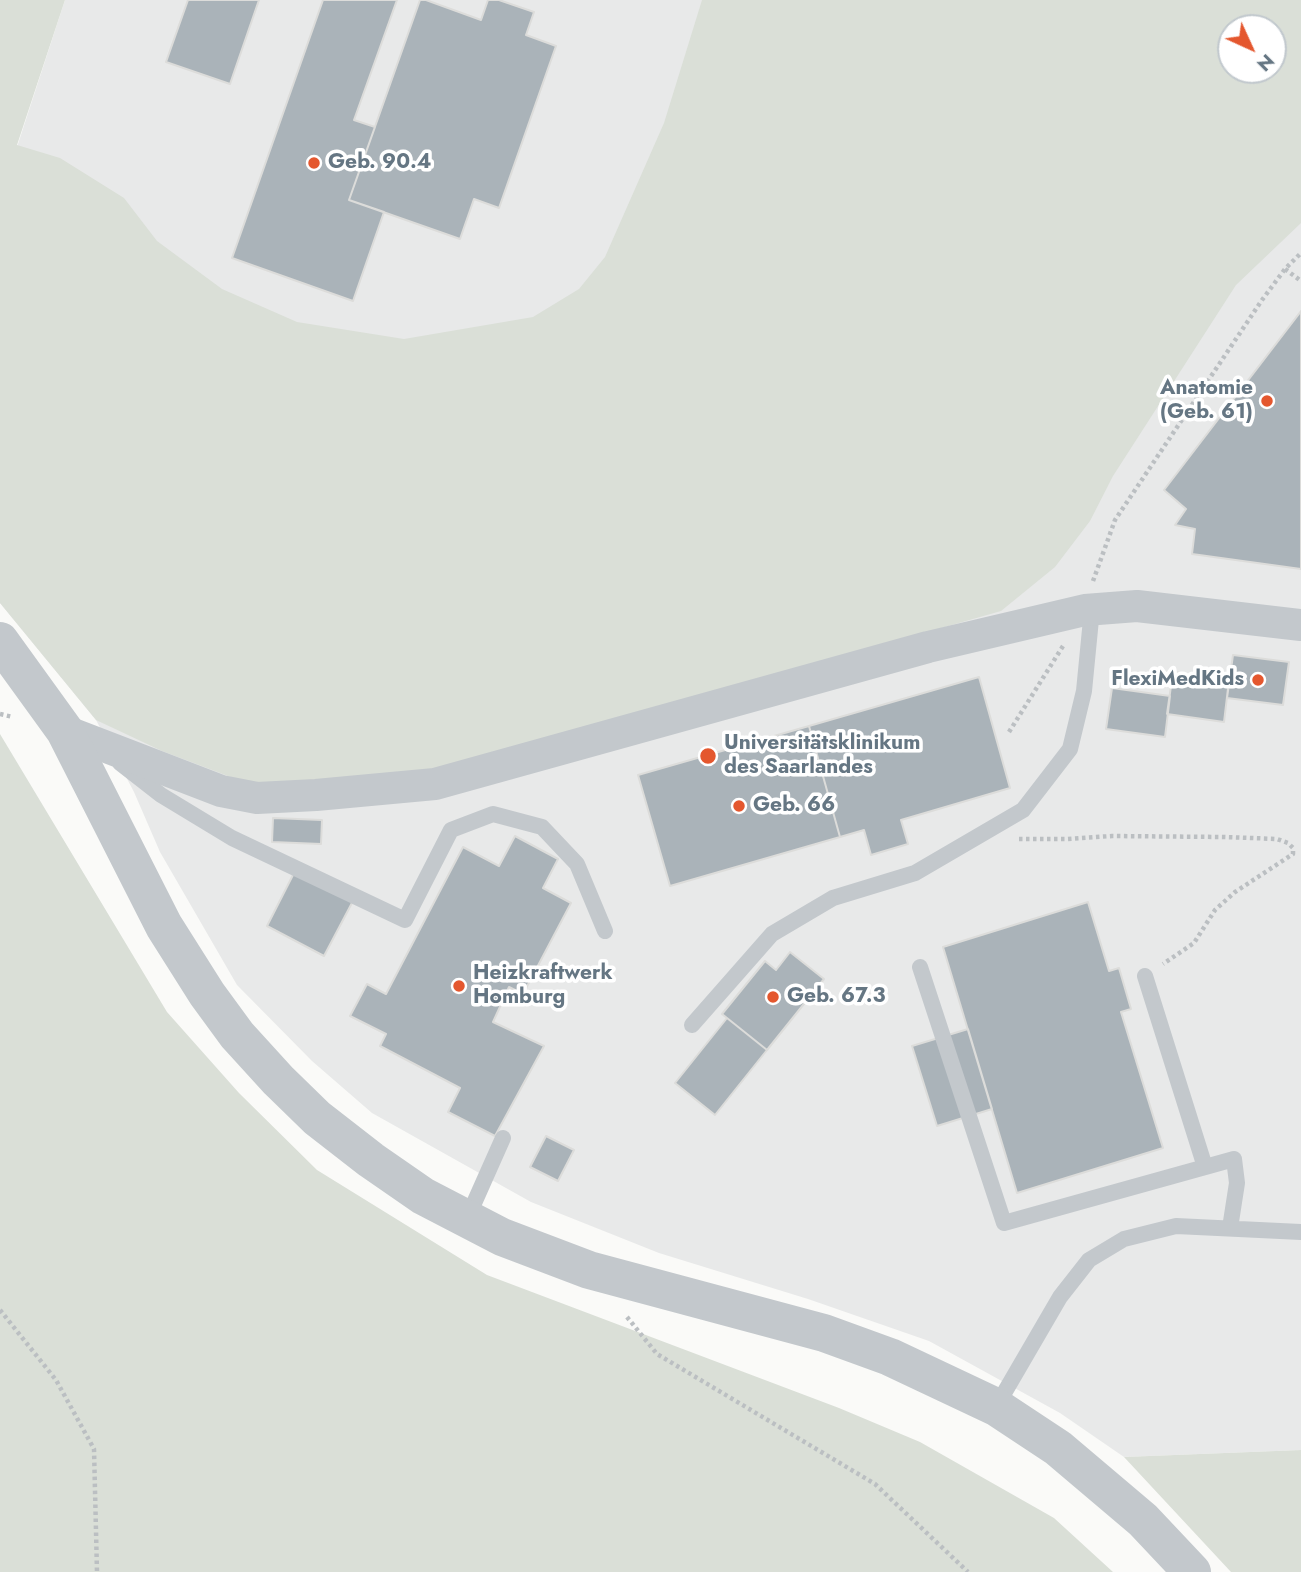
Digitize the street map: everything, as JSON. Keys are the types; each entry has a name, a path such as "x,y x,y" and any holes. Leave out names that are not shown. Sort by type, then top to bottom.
{"street":[{"path":"79,736 221,791 257,798 316,795 435,784 928,647 1089,610 1128,607 1167,609 1301,625"},
{"path":"0,641 79,736 164,926 207,994 237,1035 317,1118 423,1196 502,1237 589,1270 835,1337 890,1357 996,1407 1058,1448 1143,1520 1192,1572"}],"lane":[{"path":"692,1025 772,934 833,898 915,873 1023,810 1070,749 1084,691 1089,610"},
{"path":"79,736 161,795 232,838 405,920 450,830 493,814 542,827 577,864 605,931"},
{"path":"920,967 1004,1223 1234,1159 1237,1183 1230,1228"},
{"path":"1144,976 1205,1167"},
{"path":"467,1219 503,1138"},
{"path":"996,1407 1060,1297 1089,1260 1124,1239 1176,1226 1301,1232"}],"path":[{"path":"1009,732 1089,610 1100,558 1115,520 1285,269 1301,253"},
{"path":"1285,269 1301,281"},
{"path":"1014,815 1019,839 1225,837 1277,839 1293,848 1293,854 1234,892 1215,911 1194,943 1144,976"},
{"path":"0,1310 56,1380 94,1449 97,1572"},
{"path":"623,1312 657,1354 875,1484 968,1572"}],"shaded area":[{"path":"0,0 65,0 17,145 60,158 124,198 157,241 222,289 297,322 404,339 533,317 579,289 605,257 664,123 702,0 1301,0 1301,223 1236,285 1113,476 1090,521 1055,567 1001,611 429,774 257,787 162,751 96,720 0,603"},
{"name":"Universitätsklinikum des Saarlandes","path":"65,0 1301,0 1301,1450 1124,1457 1060,1413 929,1341 808,1299 659,1253 531,1202 372,1113 312,1061 237,985 160,852 134,792 96,720 0,603 0,199"},
{"path":"0,734 167,1012 239,1093 317,1170 487,1275 839,1408 920,1442 1054,1518 1113,1572 0,1572"},
{"path":"1301,1450 1301,1572 1231,1572 1124,1457"}],"building":[{"path":"188,0 259,0 230,84 166,62"},
{"name":"Geb. 90.4","path":"323,0 397,0 354,120 375,127 349,200 384,212 353,301 232,258"},
{"path":"420,0 481,20 488,0 499,0 534,12 526,35 556,46 499,208 474,199 460,239 349,200"},
{"name":"Anatomie (Geb. 61)","path":"1301,311 1301,569 1192,554 1195,529 1175,525 1186,509 1164,490"},
{"path":"1233,655 1289,662 1283,705 1227,698"},
{"path":"1173,672 1229,680 1224,722 1167,714"},
{"path":"979,677 1010,788 901,820 908,844 871,855 864,830 840,837 809,726"},
{"path":"1112,688 1170,696 1165,737 1106,729"},
{"name":"Geb. 66","path":"809,726 840,837 670,886 638,775"},
{"path":"273,818 322,820 321,844 272,842"},
{"name":"Heizkraftwerk Homburg","path":"515,836 558,859 543,888 571,903 523,994 509,987 493,1022 544,1046 495,1136 448,1112 460,1088 380,1046 386,1034 350,1016 367,984 386,994 463,847 499,866"},
{"path":"295,871 353,901 324,956 267,926"},
{"path":"1088,902 1109,971 1119,968 1131,1009 1121,1012 1163,1148 1017,1193 943,947"},
{"name":"Geb. 67.3","path":"790,952 824,979 767,1050 722,1014 765,961 776,970"},
{"path":"727,1018 767,1050 715,1115 675,1083"},
{"path":"968,1029 992,1109 937,1126 912,1046"},
{"path":"546,1136 574,1150 558,1181 530,1167"}],"place":[{"name":"Geb. 90.4","path":"314,163"},
{"name":"Anatomie (Geb. 61)","path":"1267,401"},
{"name":"FlexiMedKids","path":"1258,680"},
{"name":"Universitätsklinikum des Saarlandes","path":"708,756"},
{"name":"Geb. 66","path":"739,806"},
{"name":"Heizkraftwerk Homburg","path":"459,986"},
{"name":"Geb. 67.3","path":"773,997"}]}
